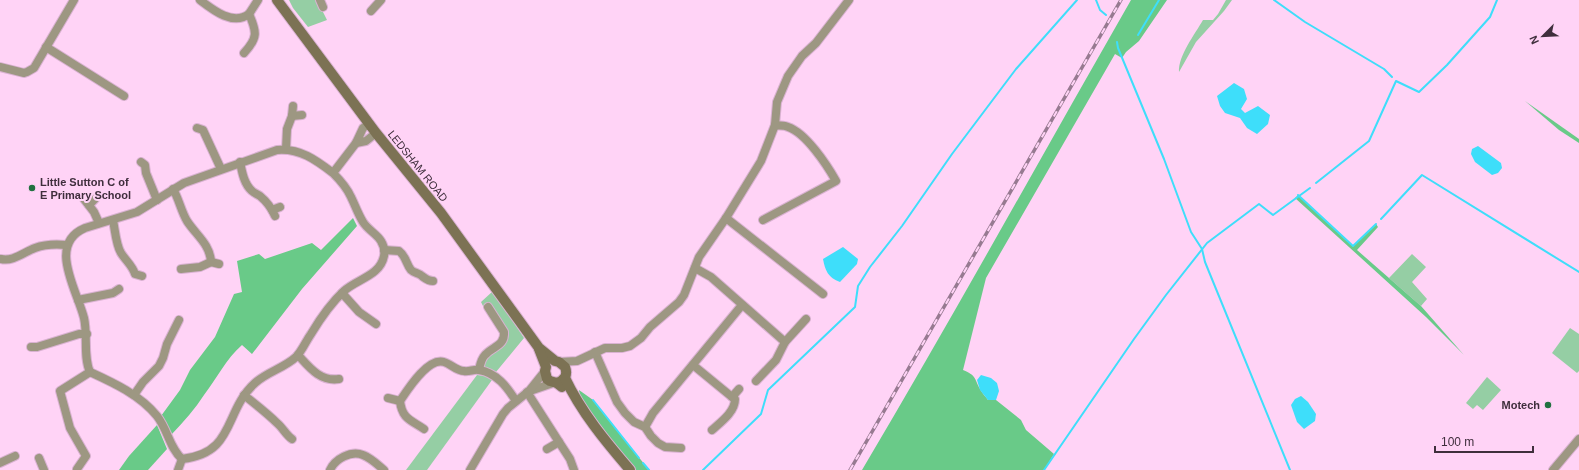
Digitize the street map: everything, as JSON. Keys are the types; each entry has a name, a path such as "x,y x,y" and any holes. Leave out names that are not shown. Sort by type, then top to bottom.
{"main road":[{"name":"LEDSHAM ROAD","path":"277,0 369,124 441,213 539,348 565,367 560,380"},
{"name":"LEDSHAM ROAD","path":"539,348 546,369 547,379 560,380 609,446 630,470"},
{"path":"546,369 548,364 557,362"}],"street":[{"path":"0,67 20,72 27,72 34,68 74,0"},
{"path":"200,0 218,12 230,17 245,17 249,14 258,0"},
{"path":"371,11 381,0"},
{"path":"557,362 577,360 605,348 625,348 630,346 641,338 650,327 682,298 699,258 726,218 761,161 775,126 777,102 788,76 802,56 816,43 849,0"},
{"path":"244,53 248,43 255,39 256,32 249,14"},
{"path":"46,47 124,96"},
{"path":"286,149 288,129 293,106"},
{"path":"292,116 302,115"},
{"path":"333,173 356,143 364,128 369,124"},
{"path":"763,220 836,181 823,159 798,133 787,126 775,126"},
{"path":"197,128 203,130 206,135 221,169"},
{"path":"356,143 366,141 376,133"},
{"path":"286,149 304,153 333,173 343,184 351,196 363,223 380,240 384,250 383,258 376,270 342,293 318,322 298,355 283,367 260,379 244,395 222,439 215,447 203,455 182,459 173,448 168,434 157,416 134,395 90,372 86,360 87,334 84,318 71,284 66,245 69,239 77,231 137,212 184,182 265,153 286,149"},
{"path":"240,162 244,179 251,191 276,211"},
{"path":"145,164 146,173 157,200"},
{"path":"173,189 186,220 206,244 215,263 200,267 181,269"},
{"path":"89,201 99,223"},
{"path":"726,218 823,294"},
{"path":"113,220 119,249 132,266 137,277"},
{"path":"4,262 46,245 66,245"},
{"path":"384,250 399,251 405,257 410,268 428,282"},
{"path":"695,268 711,277 785,342"},
{"path":"342,293 359,312 377,325"},
{"path":"78,300 117,294"},
{"path":"645,427 653,413 742,305"},
{"path":"479,370 484,356 499,345 504,336 504,332 488,307"},
{"path":"134,395 143,382 159,366 167,344 179,319"},
{"path":"756,382 776,360 785,342 806,320"},
{"path":"35,350 79,334 87,334"},
{"path":"595,352 617,402 634,422 645,427 651,436 665,447 681,448"},
{"path":"298,355 318,375 334,382"},
{"path":"528,392 560,380 577,360"},
{"path":"425,430 404,415 400,401 425,368 433,362 447,362 462,371 479,370 494,375 502,382 516,401"},
{"path":"693,365 735,399 730,413 712,430"},
{"path":"470,470 503,414 528,392 546,369"},
{"path":"77,469 86,456 70,428 60,391 90,372"},
{"path":"732,397 739,389"},
{"path":"528,392 570,460 574,470"},
{"path":"244,395 278,424 286,432 288,439"},
{"path":"388,398 400,401"},
{"path":"1553,470 1579,439"},
{"path":"547,449 559,442"},
{"path":"330,470 336,462 342,458 356,454 362,454 384,470"},
{"path":"0,463 15,456"},
{"path":"39,458 44,470"},
{"path":"178,470 182,459"}],"green space":[{"path":"289,0 317,0 327,20 308,27 293,8"},
{"path":"1131,0 1167,0 1139,41 1126,52 1122,58 1115,54 986,278 963,370 973,376 988,400 996,400 1021,420 1026,430 1054,454 1044,470 862,470 964,295"},
{"path":"1226,0 1232,0 1196,42 1179,72 1179,66 1184,52 1203,20 1213,20"},
{"path":"1525,101 1579,139 1579,143 1559,130"},
{"path":"1298,195 1353,246 1376,224 1378,227 1357,250 1421,306 1464,355 1426,317 1295,198"},
{"path":"353,218 357,226 302,289 252,354 242,345 236,350 226,362 197,405 172,434 161,416 180,390 190,370 215,337 234,294 242,292 237,261 259,254 265,259 312,243 321,250"},
{"path":"1412,254 1426,267 1412,282 1427,299 1421,306 1389,278"},
{"path":"493,291 524,338 496,372 484,369 486,359 492,348 506,330 493,307 491,305 484,308 481,302"},
{"path":"1570,328 1579,334 1579,371 1577,373 1552,353"},
{"path":"477,375 485,376 492,380 427,470 406,470"},
{"path":"1487,377 1501,390 1483,410 1477,405 1473,409 1466,403"},
{"path":"579,390 593,400 649,470 636,470 620,452 580,397"},
{"path":"157,425 167,449 148,470 119,470 129,456"}],"water":[{"path":"1234,83 1244,89 1247,99 1241,109 1245,113 1258,106 1270,115 1268,124 1257,134 1247,128 1240,118 1225,113 1220,106 1217,96"},
{"path":"1478,146 1501,163 1502,168 1498,173 1492,175 1475,162 1471,154 1472,149"},
{"path":"843,247 858,259 857,264 840,282 830,276 823,259"},
{"path":"981,375 991,378 997,383 999,391 996,400 988,400 980,390 977,380"},
{"path":"1301,396 1308,402 1316,414 1315,421 1304,429 1297,422 1291,405 1295,399"}],"waterway":[{"path":"703,470 761,414 768,390 855,307 858,286 870,267 902,226 952,154 1016,69 1077,0"},
{"path":"1096,0 1100,10 1106,15"},
{"path":"1138,35 1159,0"},
{"path":"1274,0 1305,22 1384,69 1392,77"},
{"path":"1316,183 1369,141 1396,81 1419,92 1447,65 1490,17 1497,0"},
{"path":"1117,42 1118,48 1164,159 1191,232 1202,249 1205,262 1290,470"},
{"path":"1381,219 1422,175 1579,272"},
{"path":"1044,470 1134,339 1207,243 1259,204 1273,215 1310,188"},
{"path":"1298,195 1353,246 1376,224"},
{"path":"593,400 639,458"},
{"path":"643,463 649,470"}],"railway":[{"path":"850,470 1121,0"}],"place":[{"name":"Little Sutton C of E Primary School","path":"32,188"},
{"name":"Motech","path":"1548,405"}]}
